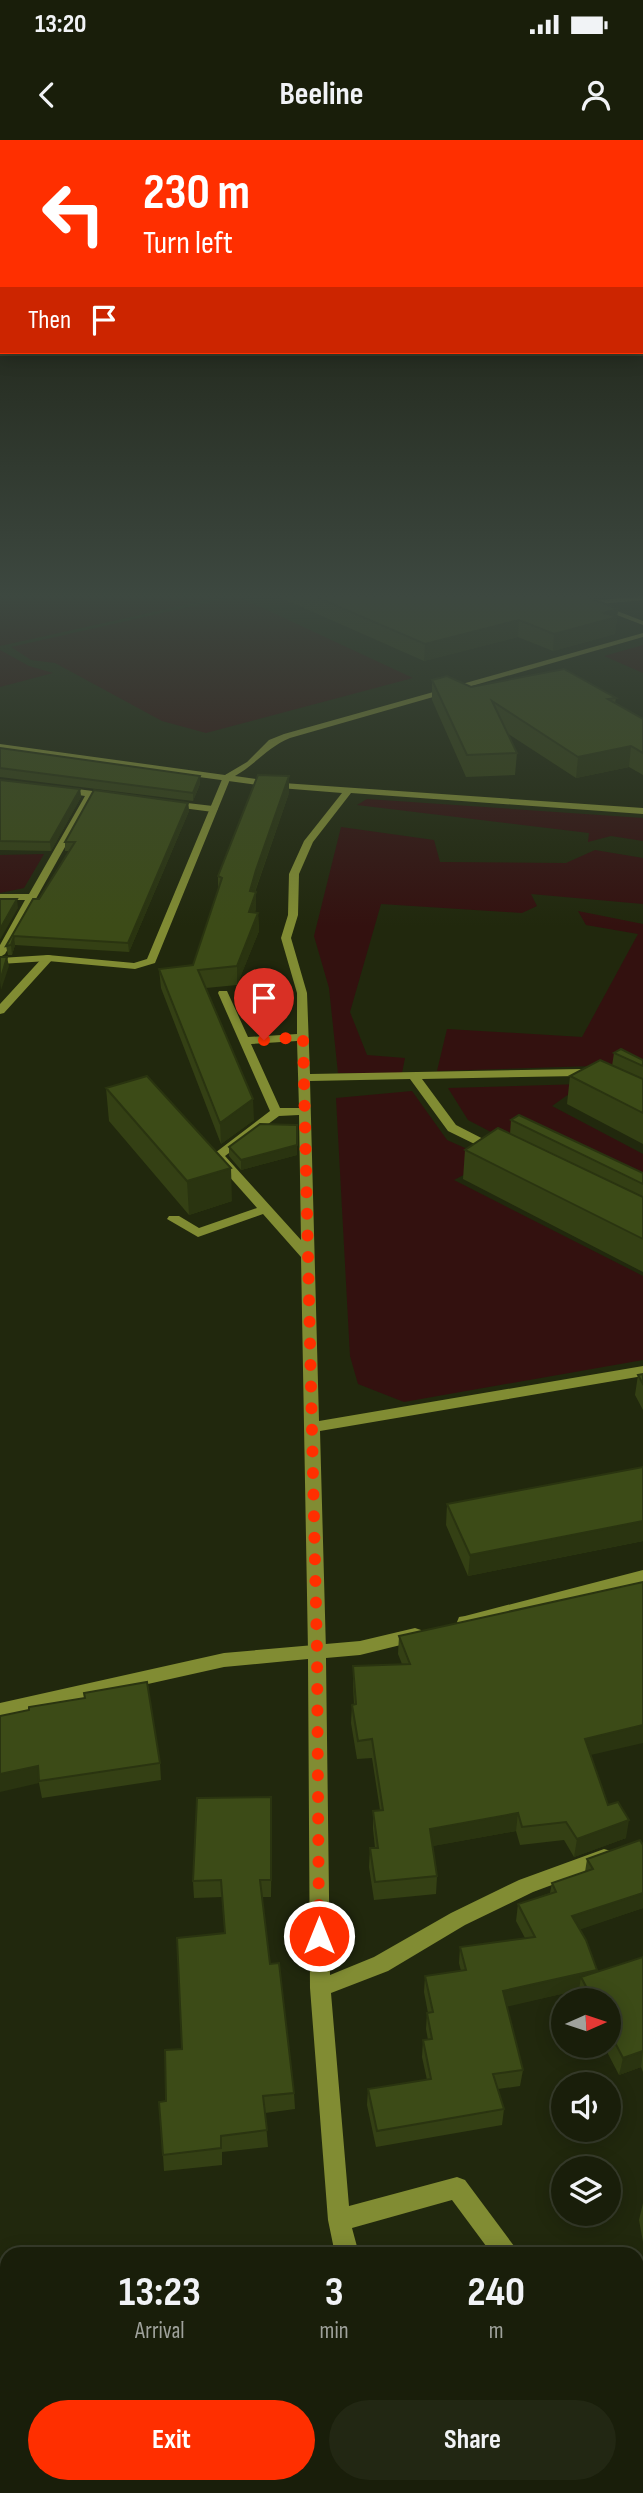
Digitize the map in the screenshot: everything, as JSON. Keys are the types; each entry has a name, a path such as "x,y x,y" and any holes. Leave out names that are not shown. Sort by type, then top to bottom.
{"street":[{"path":"0,961 48,958 135,966 151,961 227,777 250,764 272,742 393,706"},
{"path":"0,747 283,786 643,811"},
{"path":"51,789 117,797"},
{"path":"346,2247 340,2220 320,1988 317,1650 305,1079 302,993 286,938 293,925 294,873 304,850 347,792"},
{"path":"0,954 90,794"},
{"path":"158,802 213,809"},
{"path":"0,897 31,897"},
{"path":"0,1011 48,958"},
{"path":"223,993 276,1112"},
{"path":"244,1041 303,1037"},
{"path":"305,1079 579,1072 611,1088"},
{"path":"414,1076 452,1128 499,1152"},
{"path":"306,1111 276,1112 213,1151 309,1256"},
{"path":"174,1219 198,1233 266,1209"},
{"path":"313,1427 643,1371"},
{"path":"453,1625 643,1576"},
{"path":"0,1710 224,1660 360,1648 426,1632"},
{"path":"320,1988 381,1964 458,1919 526,1886 628,1848"},
{"path":"340,2220 457,2188 501,2247"}],"shaded area":[{"path":"134,706 308,706 206,733 162,721"},
{"path":"367,799 643,818 643,841 611,836 588,842 589,833 357,805"},
{"path":"341,827 434,840 440,862 566,863 595,850 643,858 643,904 531,894 537,906 522,913 381,904 350,1012 367,1055 405,1058 402,1073 338,1073 329,988 314,936"},
{"path":"44,854 24,888 0,893 0,855"},
{"path":"578,911 643,924 643,1092 593,1066 437,1071 447,1029 582,1037 638,934 586,925"},
{"path":"583,1084 552,1106 643,1154 643,1212 468,1120 448,1088"},
{"path":"412,1091 447,1140 492,1160 454,1180 643,1276 643,1360 404,1402 358,1384 350,1356 336,1098"}],"building":[{"path":"444,706 494,706 517,753 467,755"},
{"path":"499,706 620,706 643,719 643,753 631,746 578,757"},
{"path":"0,748 200,776 193,793 0,768"},
{"path":"258,775 289,776 250,891 256,892 249,912 258,913 237,966 198,970 253,1099 220,1123 159,969 193,965 222,878 218,876"},
{"path":"0,780 80,789 50,842 0,841"},
{"path":"94,790 188,803 128,943 14,936 11,945 6,946 33,899 39,899 75,842 65,842"},
{"path":"0,899 17,899 0,929"},
{"path":"0,957 7,957 0,981"},
{"path":"621,1049 643,1060 643,1066 614,1053"},
{"path":"600,1060 643,1079 643,1113 570,1076"},
{"path":"147,1076 231,1168 187,1181 106,1088"},
{"path":"519,1115 643,1173 643,1184 511,1120"},
{"path":"260,1124 297,1125 297,1145 241,1160 229,1147"},
{"path":"498,1128 643,1197 643,1239 465,1150"},
{"path":"643,1467 643,1521 470,1555 447,1504"},
{"path":"643,1582 643,1725 585,1739 608,1805 618,1802 629,1820 577,1839 566,1822 522,1827 518,1813 430,1829 437,1876 375,1882 370,1848 378,1848 373,1811 383,1810 372,1739 358,1741 352,1705 356,1704 353,1666 410,1664 399,1636"},
{"path":"147,1682 160,1763 39,1781 38,1766 0,1774 0,1716 29,1710 29,1707 85,1698 84,1693"},
{"path":"271,1797 271,1880 260,1880 270,1964 279,1963 294,2093 263,2096 267,2130 221,2136 221,2148 163,2155 159,2102 166,2101 165,2050 182,2049 177,1938 225,1933 221,1880 193,1881 197,1798"},
{"path":"640,1840 643,1845 643,1893 572,1916 586,1940 597,1970 503,1991 523,2070 493,2074 504,2109 377,2131 368,2089 431,2079 423,2040 432,2039 427,2013 433,2012 425,1976 466,1970 460,1947 535,1937 518,1904 556,1892 552,1883 593,1869 587,1859"},
{"path":"643,1957 643,2051 623,2058 621,2054 621,1988 587,1988 581,1977"}],"route":[{"path":"264,1040 303,1037 317,1650 319,1936"}]}
